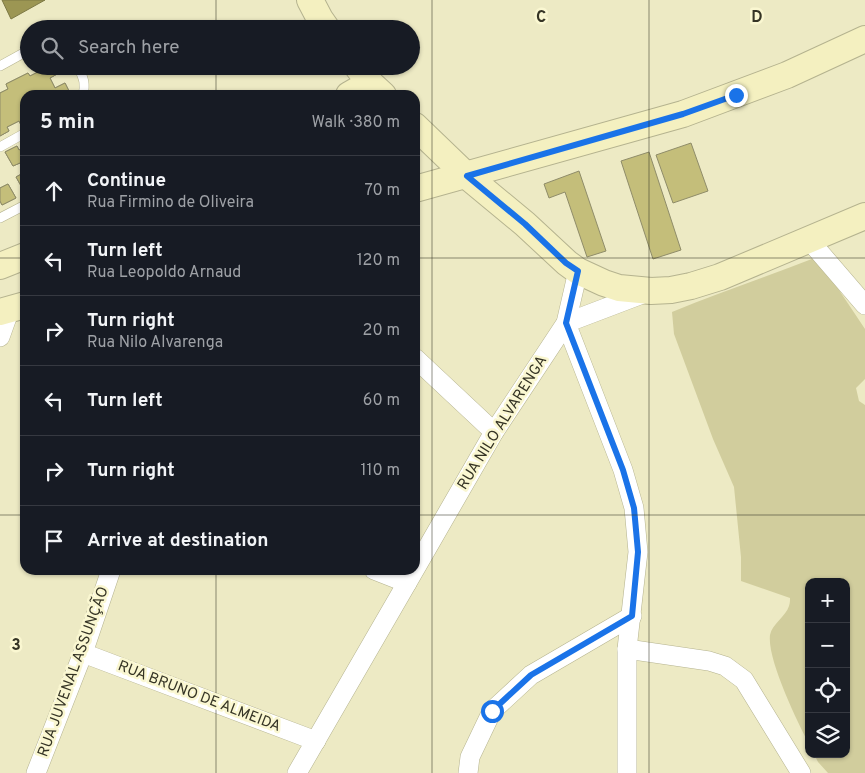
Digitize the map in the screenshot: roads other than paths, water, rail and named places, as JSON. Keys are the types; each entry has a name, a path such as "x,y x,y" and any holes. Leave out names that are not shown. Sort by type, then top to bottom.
{"main road":[{"path":"310,0 321,20"},
{"path":"420,188 683,114 787,75 865,39"},
{"path":"420,131 467,176 525,224 566,263 578,271 619,288 651,291 691,286 720,277 865,216"},
{"path":"0,266 20,258"}],"street":[{"path":"810,240 865,305"},
{"name":"RUA NILO ALVARENGA","path":"420,560 494,432 566,323 578,271"},
{"path":"627,773 627,649 638,552 634,508 623,470 566,323 651,291"},
{"path":"0,337 12,309"},
{"path":"420,363 494,432"},
{"name":"RUA JUVENAL ASSUNÇÃO","path":"36,773 83,653 109,575"},
{"path":"387,575 407,583"},
{"name":"RUA NILO ALVARENGA","path":"297,773 412,575"},
{"path":"468,773 470,757 492,711 531,675 632,616"},
{"path":"627,649 709,661 725,666 744,680 801,773"},
{"name":"RUA BRUNO DE ALMEIDA","path":"83,653 316,742"}],"lane":[{"path":"0,66 20,55"},
{"path":"82,75 84,90"},
{"path":"0,147 20,137"},
{"path":"0,218 20,208"}]}
